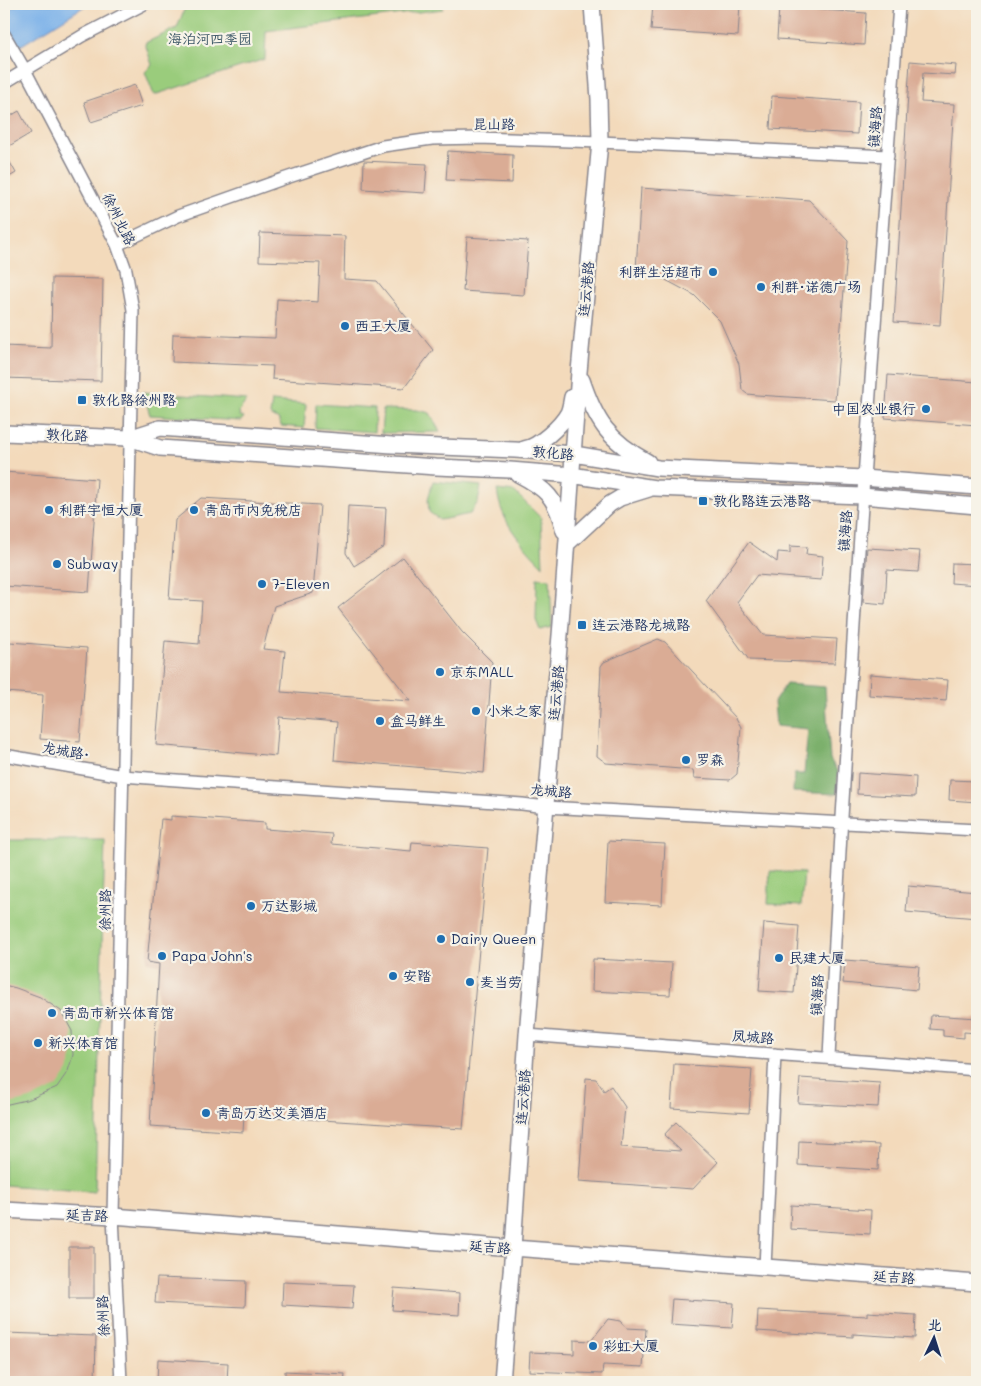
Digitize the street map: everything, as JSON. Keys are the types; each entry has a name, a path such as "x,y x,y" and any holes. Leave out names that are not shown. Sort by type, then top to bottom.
{"main road":[{"name":"连云港路","path":"502,1382 579,372 600,142 592,4"},
{"path":"515,450 531,448 550,433 568,413 579,372"},
{"path":"579,372 594,414 613,438 632,453 658,468"},
{"name":"敦化路","path":"129,438 160,428 392,445 574,454 658,468 863,478 977,487"},
{"name":"敦化路","path":"4,433 129,438 160,448 571,475 655,488 862,496 977,506"},
{"path":"510,470 536,483 550,496 561,518 567,544 610,504 620,498 655,488"},
{"name":"延吉路","path":"4,1210 113,1216 977,1283"}],"street":[{"path":"4,83 82,36 144,4"},
{"name":"镇海路","path":"829,1058 840,823 863,478 899,5"},
{"name":"徐州北路","path":"4,34 117,244 126,270 133,310 129,438"},
{"name":"昆山路","path":"117,244 178,216 280,180 383,146 432,139 479,138 600,142 888,156"},
{"name":"徐州路","path":"121,1382 113,1216 129,438"},
{"name":"龙城路·","path":"4,755 123,776"},
{"name":"龙城路","path":"123,776 546,807 977,830"},
{"name":"凤城路","path":"527,1035 977,1070"},
{"path":"765,1267 775,1054"}],"green space":[{"name":"海泊河四季园","path":"185,4 442,4 443,9 266,31 265,59 154,95 145,72 152,65 145,43 177,28"},
{"path":"143,392 247,400 239,411 240,416 244,417 241,421 150,415"},
{"path":"272,401 306,404 304,428 281,426 279,420 270,415"},
{"path":"316,404 375,408 374,432 315,428"},
{"path":"383,409 417,410 430,413 440,432 381,433"},
{"path":"433,481 481,486 478,502 470,514 440,520 429,512 428,499"},
{"path":"497,490 515,492 541,518 543,566 513,532 503,513"},
{"path":"537,578 550,579 552,627 540,630 536,620"},
{"path":"786,684 825,687 830,759 838,772 837,794 793,792 794,774 804,774 808,729 776,726 774,702"},
{"name":"青岛市新兴体育馆","path":"4,840 105,840 95,1192 4,1185"},
{"path":"770,871 804,873 801,906 768,904"}],"water":[{"path":"18,4 88,4 4,56 4,12"}],"building":[{"path":"653,4 740,4 738,36 651,30"},
{"path":"779,7 866,13 864,45 777,39"},
{"path":"910,61 956,65 955,75 923,73 921,102 954,104 940,325 894,322"},
{"path":"135,85 142,106 91,122 84,102"},
{"path":"772,96 859,102 857,134 770,129"},
{"path":"19,111 31,133 4,149 4,120"},
{"path":"448,151 513,155 512,183 446,180"},
{"path":"4,152 16,173 4,180"},
{"path":"364,161 427,164 425,193 363,189"},
{"name":"利群·诺德广场","path":"641,188 809,200 848,241 835,400 747,394 742,390 739,364 720,321 694,295 662,278 636,270"},
{"name":"西王大厦","path":"260,233 345,236 344,279 377,281 433,350 404,388 272,379 273,366 172,362 173,334 275,338 277,299 318,302 320,263 259,261"},
{"path":"467,237 528,241 524,295 463,291"},
{"path":"52,278 103,279 101,381 4,378 4,346 51,348"},
{"path":"888,375 977,382 977,425 885,418"},
{"name":"利群宇恒大厦","path":"4,472 97,479 89,592 4,586"},
{"path":"201,498 320,505 313,593 274,606 263,649 285,651 281,692 411,701 338,608 403,557 462,632 492,662 484,773 334,760 337,722 279,717 276,756 156,745 165,641 199,644 202,601 169,599 175,520"},
{"path":"348,506 386,508 384,547 354,566 346,553"},
{"path":"749,542 777,562 778,552 790,553 790,546 807,547 806,554 823,556 821,580 757,575 737,602 763,635 837,639 835,663 749,660 706,601"},
{"path":"867,548 920,551 918,572 887,570 885,604 863,602"},
{"path":"952,563 977,564 977,585 951,583"},
{"path":"658,639 665,642 736,718 741,727 737,774 730,780 694,778 693,770 606,763 597,756 601,666 604,662"},
{"path":"10,642 87,648 80,742 40,739 43,695 6,692"},
{"path":"870,674 948,680 946,701 869,695"},
{"path":"858,773 916,777 915,797 857,794"},
{"path":"950,780 977,781 977,802 949,800"},
{"path":"171,816 265,823 265,829 332,834 331,844 411,851 412,842 488,848 463,1129 244,1115 243,1132 150,1126 159,964 147,962 161,819 171,820"},
{"path":"608,841 665,844 662,905 605,902"},
{"path":"908,886 977,892 977,918 906,912"},
{"name":"民建大厦","path":"764,923 799,926 794,993 759,991"},
{"path":"593,959 672,963 670,995 592,991"},
{"path":"845,960 919,966 917,990 843,983"},
{"name":"新兴体育馆","path":"4,985 40,997 61,1011 72,1031 73,1055 68,1071 57,1087 30,1099 4,1105"},
{"path":"931,1015 977,1018 977,1033 964,1032 964,1038 943,1036 943,1030 930,1029"},
{"path":"674,1064 752,1069 749,1113 671,1108"},
{"path":"586,1078 596,1079 604,1091 611,1086 625,1107 621,1147 681,1151 664,1135 676,1122 718,1162 693,1189 579,1181"},
{"path":"800,1078 880,1083 878,1107 798,1103"},
{"path":"799,1141 879,1145 878,1170 798,1165"},
{"path":"791,1205 871,1210 870,1234 790,1229"},
{"path":"69,1247 94,1247 94,1298 69,1298"},
{"path":"157,1278 246,1281 245,1307 155,1303"},
{"path":"283,1282 354,1285 352,1309 282,1305"},
{"path":"394,1288 460,1293 459,1315 392,1310"},
{"path":"672,1299 734,1303 732,1328 670,1324"},
{"path":"758,1310 867,1316 867,1312 916,1315 915,1338 853,1334 853,1337 757,1331"},
{"name":"彩虹大厦","path":"608,1319 621,1321 627,1328 646,1329 643,1367 603,1365 602,1374 529,1371 530,1352 574,1354 574,1340 591,1341"},
{"path":"4,1333 96,1336 95,1382 4,1382"},
{"path":"158,1359 228,1363 227,1382 157,1382"},
{"path":"285,1371 345,1374 344,1382 285,1382"}],"place":[{"name":"利群生活超市","path":"713,272"},
{"name":"利群·诺德广场","path":"761,287"},
{"name":"西王大厦","path":"345,326"},
{"name":"敦化路徐州路","path":"82,400"},
{"name":"中国农业银行","path":"926,409"},
{"name":"敦化路连云港路","path":"703,501"},
{"name":"利群宇恒大厦","path":"49,510"},
{"name":"青岛市内免税店","path":"194,510"},
{"name":"Subway","path":"57,564"},
{"name":"7-Eleven","path":"262,584"},
{"name":"连云港路龙城路","path":"582,625"},
{"name":"京东MALL","path":"440,672"},
{"name":"小米之家","path":"476,711"},
{"name":"盒马鲜生","path":"380,721"},
{"name":"罗森","path":"686,760"},
{"name":"万达影城","path":"251,906"},
{"name":"Dairy Queen","path":"441,939"},
{"name":"Papa John's","path":"162,956"},
{"name":"民建大厦","path":"779,958"},
{"name":"安踏","path":"393,976"},
{"name":"麦当劳","path":"470,982"},
{"name":"青岛市新兴体育馆","path":"52,1013"},
{"name":"新兴体育馆","path":"38,1043"},
{"name":"青岛万达艾美酒店","path":"206,1113"},
{"name":"彩虹大厦","path":"593,1346"}]}
